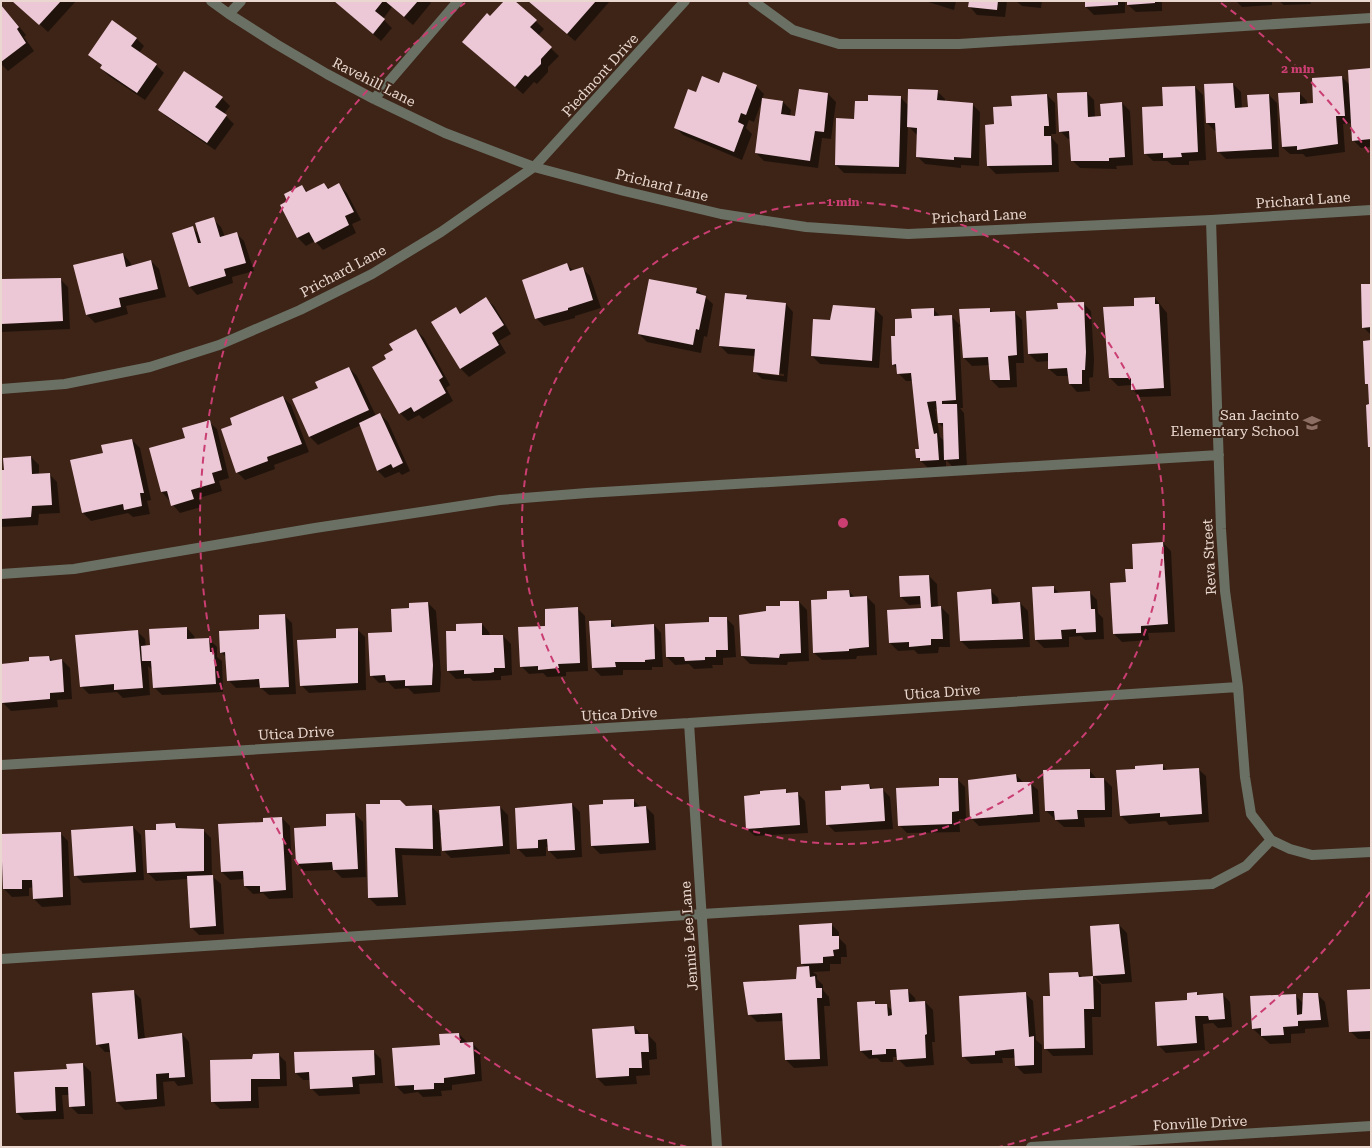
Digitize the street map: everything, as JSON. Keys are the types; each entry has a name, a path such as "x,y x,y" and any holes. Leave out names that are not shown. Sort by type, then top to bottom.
{"street":[{"name":"Ravehill Lane","path":"211,1 295,56 374,99 445,133 534,167"},
{"path":"229,14 241,1"},
{"path":"374,99 458,1"},
{"name":"Piedmont Drive","path":"534,167 685,1"},
{"path":"753,1 793,30 839,44 960,44 1371,18"},
{"name":"Prichard Lane","path":"1,389 65,384 143,368 219,345 300,310 372,274 441,232 534,167 624,191 721,214 806,227 908,234 1211,220 1371,210"},
{"name":"Reva Street","path":"1211,220 1225,591 1238,687 1245,778 1251,814 1272,840 1290,850 1312,855 1371,852"},
{"path":"1,574 74,569 500,500 587,492 1219,455"},
{"name":"Utica Drive","path":"1,765 689,724 1238,687"},
{"name":"Jennie Lee Lane","path":"689,724 717,1147"},
{"path":"1,959 702,914 1212,884 1246,866 1272,840"},
{"name":"Fonville Drive","path":"1031,1147 1371,1126"}],"building":[{"path":"12,1 61,1 39,25"},
{"path":"334,1 383,1 375,11 385,19 373,34"},
{"path":"385,1 418,1 404,17"},
{"path":"504,1 515,1 537,20 530,27 552,47 541,59 541,64 528,77 525,75 515,87 462,42 487,13 490,16"},
{"path":"528,1 596,1 567,34"},
{"path":"969,1 998,1 997,10 968,7"},
{"path":"1085,1 1118,1 1118,5 1085,7"},
{"path":"1127,1 1155,1 1155,3 1127,5"},
{"path":"1,5 19,27 17,29 26,43 1,62"},
{"path":"112,20 137,38 131,46 157,64 137,93 100,68 102,65 88,55"},
{"path":"1371,68 1371,139 1352,141 1348,70"},
{"path":"184,71 223,97 215,107 227,115 207,143 158,110"},
{"path":"723,72 757,85 746,115 741,113 738,122 744,125 734,152 674,128 688,89 696,92 702,76 719,83"},
{"path":"1342,76 1345,116 1336,116 1338,144 1297,150 1297,146 1282,147 1278,93 1300,92 1300,104 1313,103 1312,78"},
{"path":"1233,83 1235,108 1248,107 1247,95 1269,94 1272,149 1217,152 1215,123 1206,123 1204,84"},
{"path":"1195,86 1198,152 1181,153 1182,157 1163,158 1163,153 1144,154 1142,107 1163,106 1162,87"},
{"path":"799,89 828,93 824,132 815,131 810,161 755,153 762,98 783,101 781,114 795,116"},
{"path":"908,89 938,90 937,100 973,103 971,158 954,157 954,160 916,157 917,128 907,127"},
{"path":"1087,92 1088,117 1101,116 1100,104 1122,102 1125,157 1109,158 1109,161 1071,161 1069,131 1059,132 1057,93"},
{"path":"1047,94 1049,126 1044,126 1044,136 1051,136 1052,165 987,166 985,125 994,124 993,107 1012,106 1011,96"},
{"path":"868,95 901,96 899,167 835,165 836,118 854,119 855,101 868,101"},
{"path":"324,183 328,189 339,183 354,212 345,216 349,225 315,243 309,232 297,238 280,205 287,201 284,194 302,185 306,192"},
{"path":"214,217 220,237 237,232 246,263 224,269 226,276 189,287 172,233 193,226 198,243 201,243 195,223"},
{"path":"123,253 126,267 151,260 158,289 119,298 121,307 86,315 73,265"},
{"path":"567,263 570,271 583,267 593,300 568,308 568,310 535,319 522,280"},
{"path":"61,278 63,321 1,324 1,279"},
{"path":"649,279 697,288 696,293 706,296 699,330 696,329 693,345 638,334"},
{"path":"1361,284 1371,284 1371,327 1362,328"},
{"path":"725,293 747,295 746,299 786,303 779,375 753,372 755,349 719,346"},
{"path":"486,297 504,325 492,333 499,345 460,369 431,322 456,307 460,314"},
{"path":"1155,297 1155,304 1159,304 1164,388 1131,390 1131,378 1109,378 1103,307 1134,306 1134,298"},
{"path":"1084,302 1086,352 1085,370 1082,370 1082,384 1069,384 1067,368 1048,369 1048,353 1028,354 1026,311 1058,309 1057,303"},
{"path":"833,305 875,308 872,361 811,356 813,319 830,320"},
{"path":"934,308 934,316 952,315 956,400 942,401 942,404 957,404 959,459 944,460 943,423 938,423 936,401 927,402 934,434 937,433 939,460 920,461 920,458 916,458 915,449 919,449 911,373 897,374 896,364 892,365 891,336 895,336 895,319 912,318 911,309"},
{"path":"990,308 990,312 1015,311 1017,355 1008,356 1010,380 990,380 988,357 963,358 959,309"},
{"path":"416,329 443,377 439,380 446,393 414,412 411,407 399,414 372,367 386,359 384,355 393,350 389,344"},
{"path":"1371,340 1371,447 1368,447 1366,405 1369,404 1368,384 1365,384 1363,341"},
{"path":"349,367 369,410 309,437 292,399 318,388 315,382"},
{"path":"283,396 302,444 267,457 268,461 236,473 221,429 232,425 230,418"},
{"path":"380,413 403,463 393,468 391,464 377,471 359,423"},
{"path":"210,420 222,470 212,473 215,483 191,490 194,499 171,506 167,491 161,492 149,448 185,438 182,428"},
{"path":"132,439 144,493 140,493 142,506 124,510 123,504 82,513 70,460 103,453 101,445"},
{"path":"31,456 32,474 50,473 52,505 32,506 31,517 1,519 1,470 4,470 3,458"},
{"path":"1163,542 1168,624 1141,626 1141,633 1113,634 1110,583 1126,582 1125,569 1133,569 1132,544"},
{"path":"929,575 931,607 941,606 943,639 931,639 931,645 909,647 909,642 889,643 887,610 921,608 920,596 900,597 899,576"},
{"path":"1054,586 1054,593 1090,591 1091,609 1095,609 1096,632 1076,633 1076,629 1061,630 1062,639 1035,640 1032,587"},
{"path":"991,589 992,604 1020,602 1023,639 960,641 957,592"},
{"path":"849,590 850,597 867,596 869,647 849,649 849,651 813,653 811,600 827,599 827,591"},
{"path":"780,601 799,601 801,653 780,654 779,658 741,656 739,615 766,611 766,606 780,606"},
{"path":"428,602 433,665 432,685 405,686 405,680 386,681 385,675 370,676 368,633 392,632 391,609 409,608 409,603"},
{"path":"578,607 580,663 558,664 559,668 538,670 538,666 520,667 518,627 545,626 545,609"},
{"path":"285,614 289,687 260,688 259,679 227,681 225,652 220,653 219,631 259,629 259,615"},
{"path":"709,617 727,617 728,650 716,650 716,657 705,657 705,660 685,661 684,657 666,657 665,624 709,622"},
{"path":"611,620 611,627 654,624 655,659 645,660 645,662 615,662 616,667 592,668 589,621"},
{"path":"482,623 482,635 503,635 505,668 494,668 494,672 490,673 464,674 464,670 447,671 446,631 456,631 456,624"},
{"path":"187,627 187,639 209,638 210,652 214,652 216,684 153,688 151,661 142,661 141,646 150,645 149,629"},
{"path":"358,628 358,683 300,686 297,640 336,638 336,629"},
{"path":"138,630 143,688 114,690 114,684 80,687 75,635"},
{"path":"49,656 50,661 62,659 64,692 50,693 50,699 2,703 1,664 29,661 29,657"},
{"path":"1163,764 1163,770 1199,768 1202,814 1160,817 1160,813 1120,816 1116,770 1135,769 1135,766"},
{"path":"1090,769 1090,778 1104,778 1105,810 1077,810 1078,819 1055,820 1054,811 1045,811 1043,770"},
{"path":"1016,774 1017,782 1031,782 1033,814 970,819 968,780"},
{"path":"939,778 958,778 959,811 952,812 952,824 898,826 896,788 939,786"},
{"path":"869,784 870,789 883,788 885,821 826,825 825,791 841,790 841,786"},
{"path":"786,789 786,793 798,792 800,825 746,829 744,796 760,794 760,791"},
{"path":"634,799 634,807 646,806 649,843 591,846 589,805 603,804 603,800"},
{"path":"380,800 400,800 406,806 432,805 433,849 395,848 398,897 368,898 366,804 380,804"},
{"path":"572,803 575,850 548,851 547,839 538,840 538,848 517,849 515,808"},
{"path":"500,806 503,846 442,851 439,810"},
{"path":"355,813 358,869 333,870 332,862 296,864 294,828 326,826 326,814"},
{"path":"282,817 286,890 260,892 260,886 244,886 243,871 221,872 218,824 263,822 263,818"},
{"path":"175,823 176,828 204,829 204,871 147,873 145,830 156,830 156,824"},
{"path":"133,826 136,872 74,876 71,830"},
{"path":"61,832 63,897 33,899 32,880 22,880 22,889 3,889 1,834"},
{"path":"213,875 216,926 190,928 187,876"},
{"path":"832,923 832,936 839,936 839,949 833,950 834,956 823,957 823,963 801,964 799,925"},
{"path":"1119,924 1125,974 1093,976 1090,926"},
{"path":"809,966 810,977 815,976 816,988 822,988 822,998 817,998 820,1059 785,1060 782,1013 748,1015 743,982 796,979 797,967"},
{"path":"1078,972 1079,977 1093,976 1094,1009 1084,1009 1085,1048 1044,1049 1043,996 1050,996 1049,973"},
{"path":"908,989 909,1002 925,1001 927,1034 925,1035 926,1058 897,1060 896,1049 886,1049 886,1054 872,1055 872,1050 860,1051 857,1002 875,1001 875,1004 887,1004 888,1016 892,1015 890,990"},
{"path":"1371,989 1371,1031 1349,1032 1347,990"},
{"path":"134,990 138,1039 182,1033 185,1077 169,1078 169,1073 156,1074 157,1099 116,1102 109,1043 96,1045 92,993"},
{"path":"1026,992 1029,1037 1034,1036 1034,1065 1015,1066 1014,1049 995,1051 995,1055 962,1057 959,996"},
{"path":"1197,992 1197,995 1223,993 1225,1019 1209,1020 1208,1016 1195,1016 1197,1043 1157,1046 1155,1002 1187,1000 1187,993"},
{"path":"1303,993 1318,993 1321,1020 1298,1021 1298,1026 1283,1027 1284,1035 1261,1036 1261,1028 1252,1029 1250,996 1296,994 1297,1015 1302,1014"},
{"path":"634,1026 635,1034 648,1034 649,1052 641,1052 642,1068 629,1068 629,1076 596,1078 592,1029"},
{"path":"459,1033 460,1043 473,1042 475,1074 444,1078 444,1083 434,1083 434,1089 414,1090 414,1085 395,1086 392,1048 440,1045 439,1034"},
{"path":"374,1050 375,1075 352,1077 353,1087 310,1089 309,1072 295,1073 294,1052"},
{"path":"279,1053 280,1079 251,1079 251,1101 211,1102 210,1060 252,1059 253,1054"},
{"path":"83,1063 85,1106 69,1107 68,1087 55,1087 56,1111 16,1113 14,1072 67,1069 66,1064"}],"place":[{"name":"San Jacinto Elementary School","path":"1312,423"}]}
